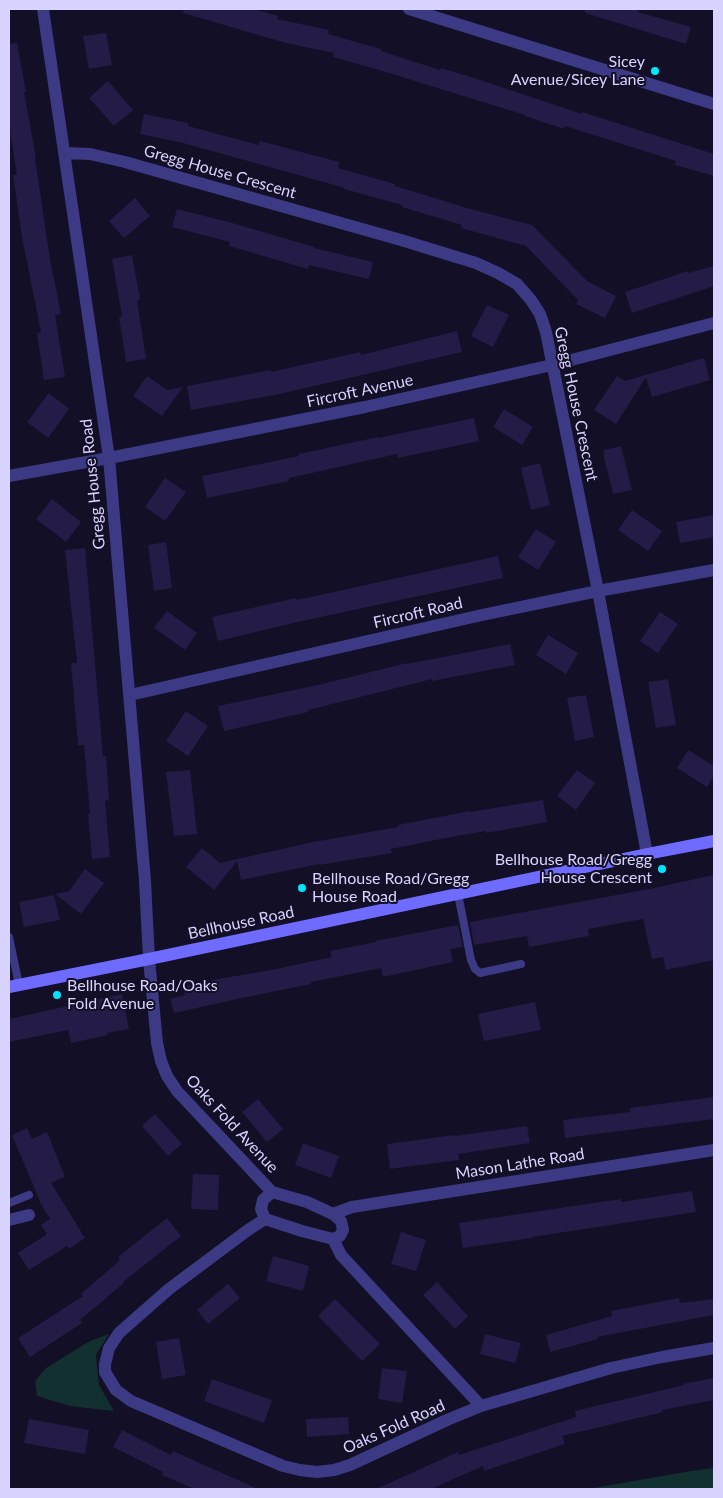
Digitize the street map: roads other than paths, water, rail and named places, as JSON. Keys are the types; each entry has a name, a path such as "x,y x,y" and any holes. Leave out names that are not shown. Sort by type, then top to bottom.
{"main road":[{"name":"Bellhouse Road","path":"14,986 647,854 714,842"}],"street":[{"name":"Gregg House Road","path":"43,9 109,458 130,695 150,959"},
{"path":"409,9 714,104"},
{"name":"Gregg House Crescent","path":"65,153 90,154 125,162 476,263 517,284 531,300 540,314 546,332 598,591 647,854"},
{"name":"Fircroft Avenue","path":"9,476 365,408 552,365 714,323"},
{"name":"Fircroft Road","path":"130,695 472,617 598,591 714,570"},
{"name":"Oaks Fold Avenue","path":"150,959 161,1061 167,1076 177,1091 272,1192 307,1202 333,1214"},
{"name":"Mason Lathe Road","path":"333,1214 352,1207 714,1150"},
{"name":"Oaks Fold Avenue","path":"265,1219 261,1209 263,1200 272,1192"},
{"path":"265,1219 302,1231 333,1238 340,1236 343,1230 341,1221 333,1214"},
{"path":"9,1220 29,1215"},
{"name":"Oaks Fold Road","path":"265,1219 169,1289 119,1333 109,1348 104,1364 105,1372 116,1390 131,1400 283,1466 317,1472 334,1470 350,1465 481,1406 611,1368 714,1348"},
{"path":"333,1238 341,1255 481,1406"}],"lane":[{"path":"458,894 471,960 475,969 480,973 521,964"},
{"path":"9,937 14,986"},
{"path":"9,1202 29,1195"}],"place":[{"name":"Sicey Avenue/Sicey Lane","path":"655,71"},
{"name":"Bellhouse Road/Gregg House Crescent","path":"662,869"},
{"name":"Bellhouse Road/Gregg House Road","path":"302,888"},
{"name":"Bellhouse Road/Oaks Fold Avenue","path":"57,995"}]}
